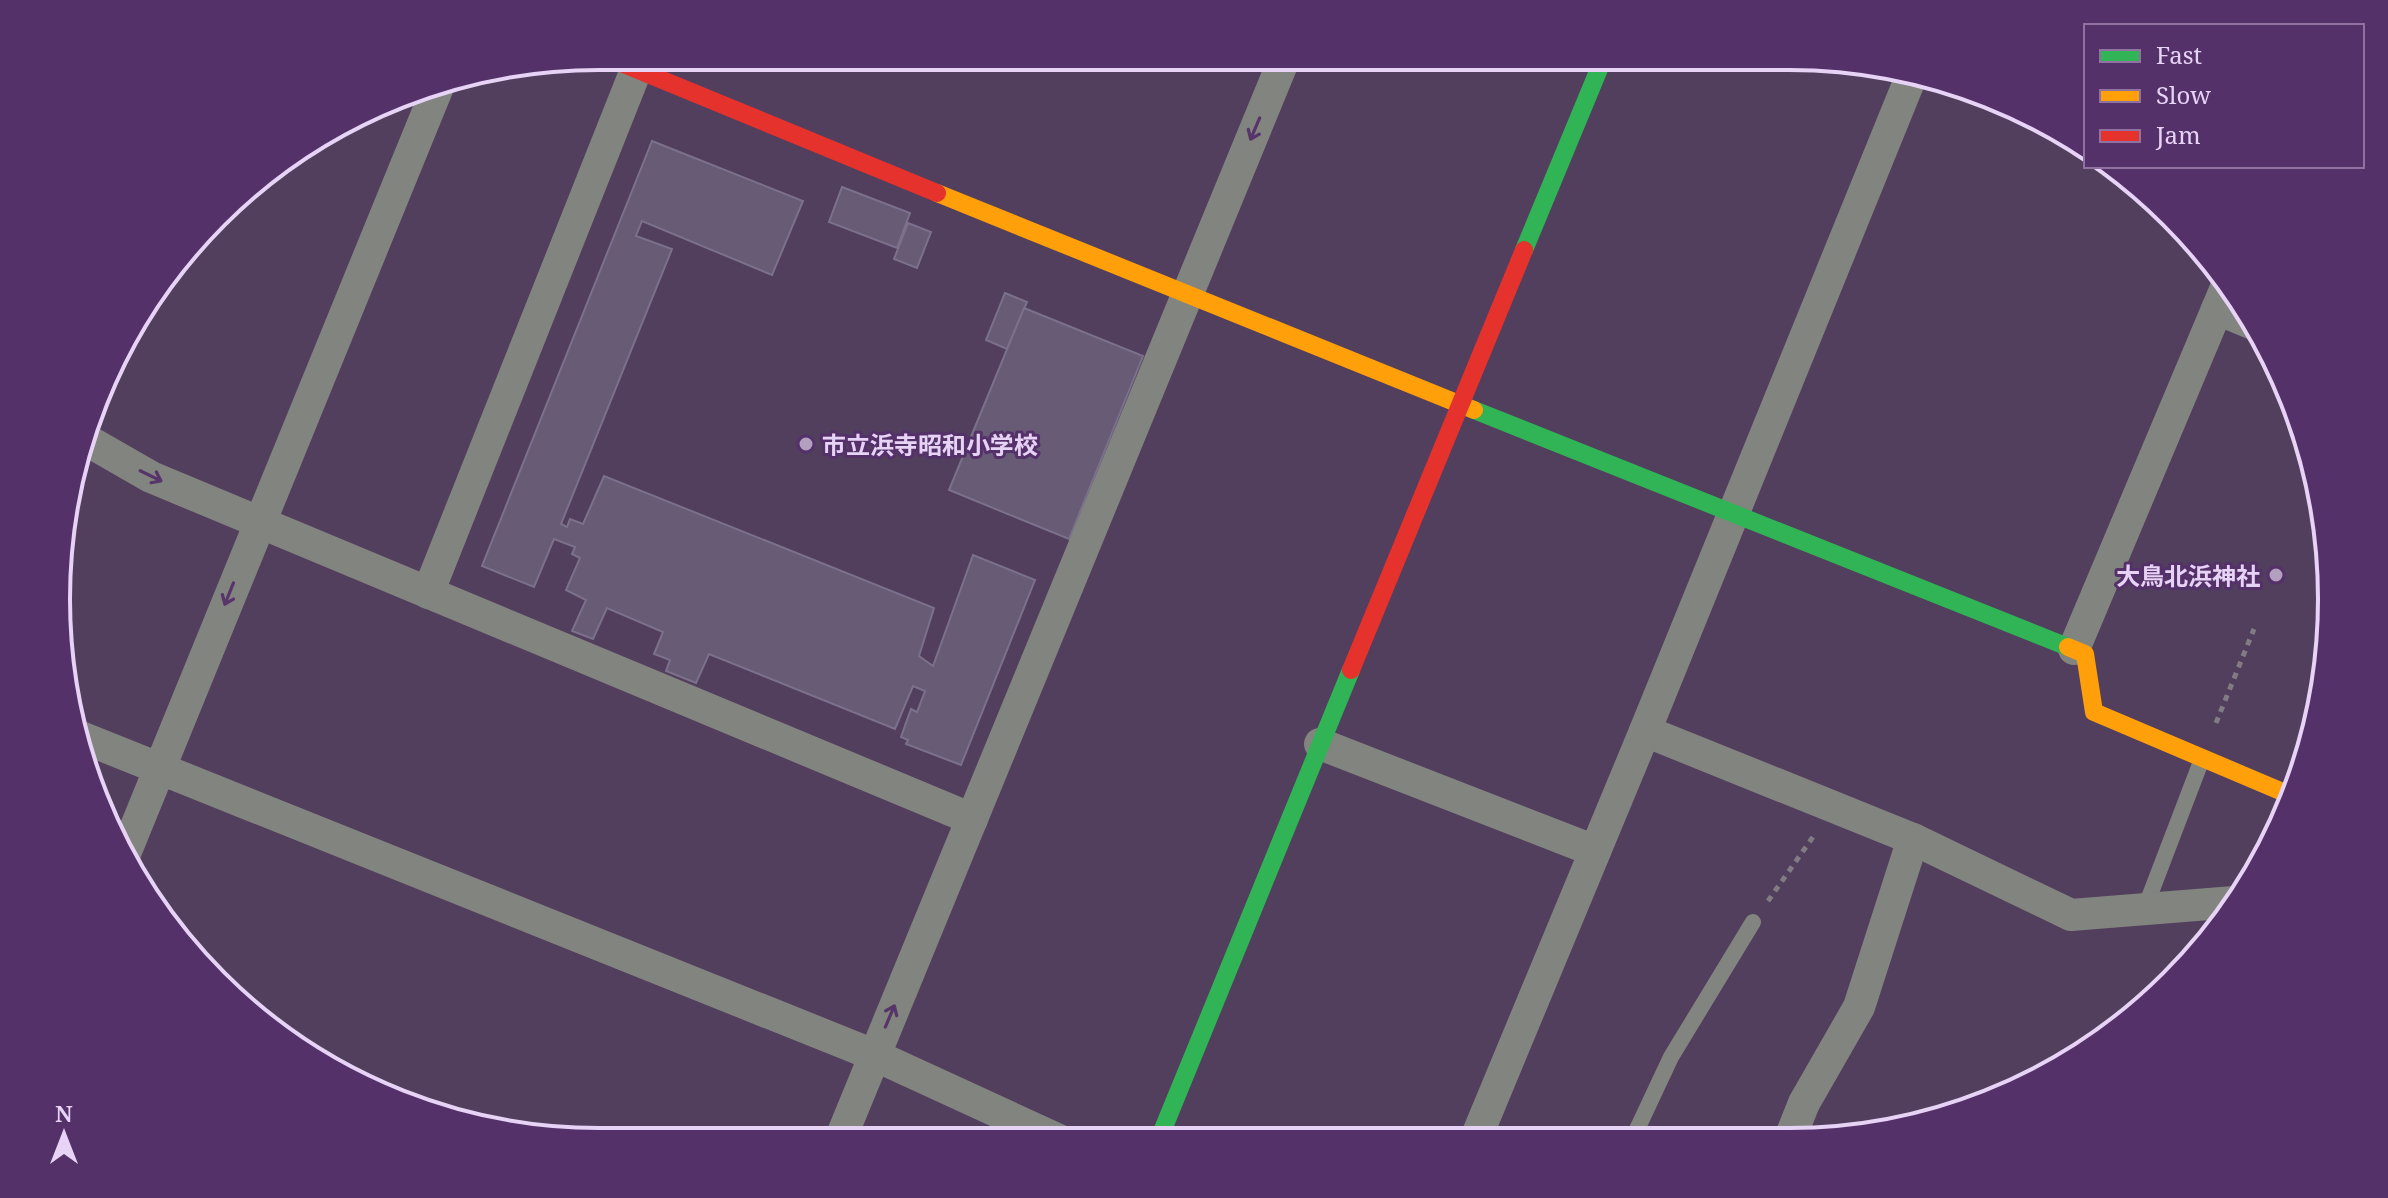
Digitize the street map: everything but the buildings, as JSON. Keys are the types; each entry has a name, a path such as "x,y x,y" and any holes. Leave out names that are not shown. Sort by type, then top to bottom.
{"street":[{"path":"428,593 636,70 1186,295 2074,649 2085,654 2094,712 2282,792"},
{"path":"845,1128 1280,70"},
{"path":"1163,1128 1599,70"},
{"path":"1480,1128 1908,84"},
{"path":"130,842 434,96"},
{"path":"2074,649 2222,296"},
{"path":"93,444 151,477 972,819"},
{"path":"1645,731 1913,839 2071,915 2222,903"},
{"path":"89,740 874,1055 1033,1128"},
{"path":"1320,744 1595,851"},
{"path":"1794,1128 1804,1103 1859,1007 1913,839"}],"lane":[{"path":"2145,908 2203,758"},
{"path":"1638,1128 1671,1057 1753,922"}],"path":[{"path":"2203,758 2254,629"},
{"path":"1753,922 1833,807"}],"traffic: fast":[{"path":"1524,250 1599,70"},
{"path":"1474,410 2068,647"},
{"path":"1164,1128 1351,670"}],"traffic: slow":[{"path":"937,193 1474,410"},
{"path":"2068,647 2085,654 2094,712 2282,792"}],"traffic: jam":[{"path":"638,70 937,193"},
{"path":"1351,670 1524,250"}],"place":[{"name":"市立浜寺昭和小学校","path":"806,444"},
{"name":"大鳥北浜神社","path":"2276,575"}]}
